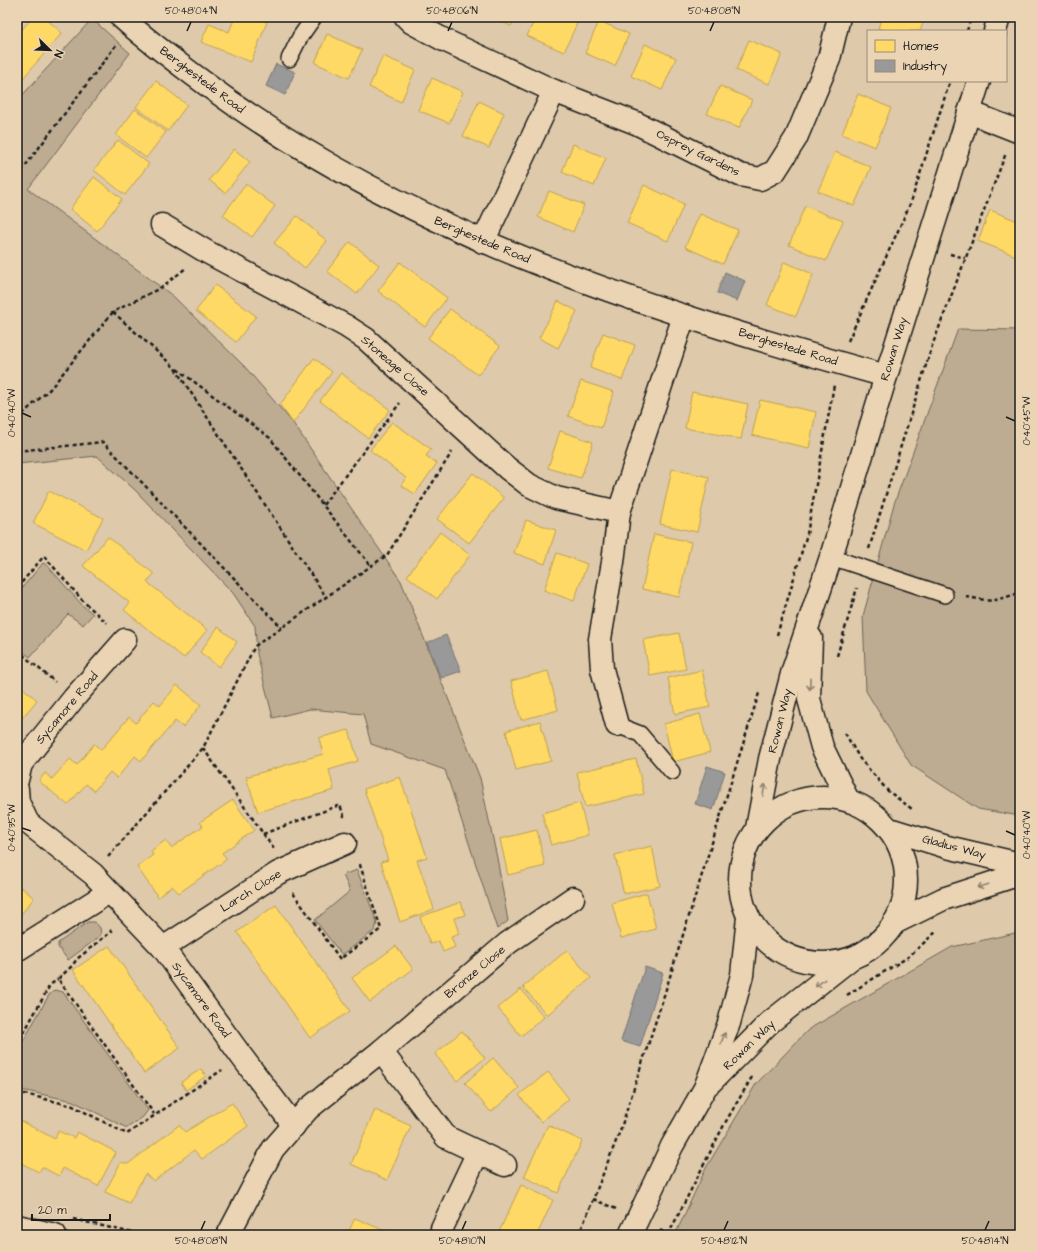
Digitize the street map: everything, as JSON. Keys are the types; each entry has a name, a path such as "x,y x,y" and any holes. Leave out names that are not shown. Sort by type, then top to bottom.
{"main road":[{"name":"Osprey Gardens","path":"406,17 411,22 444,40 554,90 636,123 740,175 760,179 775,171 796,138 826,65 839,17"},
{"path":"994,30 999,17"},
{"name":"Berghestede Road","path":"127,22 237,108 300,148 399,202 483,242 568,276 684,316 886,376"},
{"name":"Rowan Way","path":"757,828 770,759 793,670 831,557 886,376 979,82"},
{"path":"483,242 554,90"},
{"path":"969,112 1018,131"},
{"name":"Stoneage Close","path":"162,225 206,252 346,326 366,339 507,468 529,485 556,498 619,512"},
{"path":"618,725 602,670 600,639 613,562 619,512 684,316"},
{"name":"Rowan Way","path":"811,616 809,699 822,747 848,800"},
{"name":"Sycamore Road","path":"18,769 74,698 125,640"},
{"name":"Sycamore Road","path":"17,789 18,802 28,823 93,874 163,948 294,1126"},
{"path":"823,796 848,800 863,807 877,817 889,829 901,851 906,875 904,900 894,923 882,938 868,950 850,959 827,964 803,961 780,952 762,937 748,917 741,895 740,872 745,849 757,828 775,811 798,800 823,796"},
{"name":"Gladius Way","path":"889,829 947,847 1020,864"},
{"name":"Larch Close","path":"163,948 283,871 349,842"},
{"path":"894,923 943,899 1020,874"},
{"path":"17,950 109,892"},
{"name":"Bronze Close","path":"294,1126 308,1109 381,1051 508,943 573,898"},
{"name":"Rowan Way","path":"630,1235 672,1146 705,1088 729,1023 742,975 748,917"},
{"name":"Rowan Way","path":"705,1088 769,1023 850,959"},
{"path":"381,1051 446,1137 505,1164"},
{"path":"228,1235 273,1149 294,1126"},
{"path":"442,1228 478,1152"},
{"path":"17,1226 55,1235"}],"lane":[{"path":"289,59 300,37 314,17"},
{"path":"831,557 945,594"},
{"path":"618,725 640,734 672,772"}],"path":[{"path":"966,30 971,17"},
{"path":"17,177 112,49 127,22"},
{"path":"775,640 807,534 839,362 911,202 950,82"},
{"path":"835,662 932,346 1018,131"},
{"path":"17,419 50,389 113,312 162,287 206,252"},
{"path":"113,312 174,367 270,438 371,566"},
{"path":"174,367 326,597"},
{"path":"323,505 415,383"},
{"path":"93,874 203,748 255,646 387,555 466,429"},
{"path":"17,451 103,442 282,628"},
{"path":"17,588 44,556 84,602 125,640"},
{"path":"945,594 992,601 1020,593"},
{"path":"17,650 74,698"},
{"path":"579,1235 627,1109 762,685"},
{"path":"842,726 860,759 888,791 914,811"},
{"path":"203,748 263,834 283,871 340,959 381,929 349,842 340,805 263,834"},
{"path":"840,999 908,957 947,922 943,899"},
{"path":"17,1045 50,985 72,966 77,959 112,932 89,904"},
{"path":"58,979 154,1114"},
{"path":"17,1092 73,1106 126,1134 242,1057"},
{"path":"668,1235 725,1123 756,1070"},
{"path":"71,1218 141,1235"}],"shaded area":[{"path":"92,19 130,53 28,189 173,296 245,367 293,423 401,581 480,778 497,858 508,921 497,929 445,770 371,744 363,714 310,709 273,718 257,654 255,626 233,593 135,490 97,456 17,464 17,101"},
{"path":"958,329 1020,330 1020,816 978,809 911,765 866,691 863,616 894,504"},
{"path":"43,563 47,565 82,605 93,614 83,625 68,614 30,657 17,647 17,594"},
{"path":"357,870 377,922 375,930 342,955 315,920 350,891 343,875"},
{"path":"88,922 95,922 100,928 101,933 99,937 68,960 58,947 58,943"},
{"path":"1020,932 1020,1235 675,1235 706,1168 756,1084 809,1029 952,947"},
{"path":"55,990 63,992 148,1110 143,1117 127,1128 73,1101 17,1089 17,1052 49,995"}],"building: Homes":[{"path":"33,17 44,17 62,33 17,85 17,35"},
{"path":"235,17 253,17 267,22 251,62 201,42 209,24 229,32"},
{"path":"490,17 515,17 511,26"},
{"path":"536,17 569,17 578,21 564,52 527,36"},
{"path":"882,17 925,17 920,30 883,30 878,28"},
{"path":"599,21 629,34 615,66 585,53"},
{"path":"327,34 362,50 349,78 315,63"},
{"path":"749,40 782,54 769,84 736,70"},
{"path":"645,44 676,58 662,90 631,76"},
{"path":"383,56 415,70 401,102 369,87"},
{"path":"432,78 463,92 449,123 418,110"},
{"path":"156,81 187,105 168,131 136,107"},
{"path":"720,86 752,100 739,128 707,114"},
{"path":"858,94 891,108 875,147 842,134"},
{"path":"479,101 504,113 489,148 463,136"},
{"path":"135,109 166,132 146,158 116,135"},
{"path":"118,140 149,164 125,195 94,170"},
{"path":"573,144 606,158 594,186 562,172"},
{"path":"234,149 250,162 225,193 209,180"},
{"path":"835,152 871,167 854,206 818,191"},
{"path":"94,177 122,199 97,231 70,209"},
{"path":"246,184 275,206 252,237 223,215"},
{"path":"644,185 684,204 668,241 627,223"},
{"path":"549,191 584,205 573,232 538,217"},
{"path":"805,206 843,221 826,261 789,245"},
{"path":"990,210 1020,222 1019,257 978,241"},
{"path":"700,214 738,230 723,264 685,247"},
{"path":"297,216 327,241 305,268 274,243"},
{"path":"350,242 379,265 357,294 327,271"},
{"path":"400,262 447,298 425,327 378,291"},
{"path":"784,262 813,274 796,316 767,305"},
{"path":"215,285 256,316 236,342 196,311"},
{"path":"558,301 577,311 558,348 539,338"},
{"path":"450,309 500,346 478,375 428,338"},
{"path":"603,333 635,345 622,380 590,368"},
{"path":"314,358 332,372 293,423 280,405"},
{"path":"341,373 390,410 368,438 320,401"},
{"path":"581,381 614,392 601,428 568,416"},
{"path":"692,392 748,404 741,439 685,428"},
{"path":"760,400 816,412 809,448 752,435"},
{"path":"392,422 431,449 426,456 437,463 415,494 401,485 406,478 370,450"},
{"path":"560,431 593,442 581,478 548,468"},
{"path":"672,469 709,477 697,532 660,524"},
{"path":"473,473 504,498 469,543 437,519"},
{"path":"49,491 103,518 86,550 33,523"},
{"path":"526,520 556,530 545,564 514,553"},
{"path":"440,532 470,555 437,599 407,576"},
{"path":"654,534 691,542 679,597 642,589"},
{"path":"108,537 154,574 147,582 207,630 184,658 124,610 130,603 83,566"},
{"path":"557,553 587,564 574,601 544,590"},
{"path":"218,627 237,642 219,667 200,652"},
{"path":"679,633 686,669 650,676 643,640"},
{"path":"702,670 710,707 675,714 668,678"},
{"path":"548,671 558,710 521,720 511,681"},
{"path":"17,683 37,700 17,724"},
{"path":"177,685 201,705 183,727 175,721 141,761 135,756 117,778 110,772 94,791 86,784 68,805 39,781 45,773 52,779 70,759 77,765 94,744 101,750 129,717 136,723 154,701 160,706"},
{"path":"700,714 710,752 673,762 664,724"},
{"path":"540,721 551,761 516,770 506,731"},
{"path":"349,730 358,761 329,770 334,790 258,812 246,777 323,754 319,738"},
{"path":"636,759 644,794 585,807 577,772"},
{"path":"400,777 427,857 417,860 434,909 400,922 381,862 388,860 364,789"},
{"path":"233,800 254,830 222,853 227,859 179,893 172,886 158,897 137,867 153,855 151,851 166,840 171,848 203,826 200,822"},
{"path":"580,803 588,835 551,845 542,813"},
{"path":"537,830 545,866 508,875 500,839"},
{"path":"652,846 660,886 624,894 615,855"},
{"path":"17,884 34,898 17,919"},
{"path":"647,893 656,929 621,938 612,903"},
{"path":"461,902 465,915 454,918 459,934 451,937 455,947 443,952 439,941 430,944 420,917"},
{"path":"276,905 350,1011 310,1038 237,932"},
{"path":"109,946 180,1048 144,1073 73,970"},
{"path":"396,946 413,969 370,1002 352,978"},
{"path":"567,950 591,978 547,1015 523,987"},
{"path":"521,989 544,1017 521,1036 498,1008"},
{"path":"462,1031 485,1058 457,1081 435,1054"},
{"path":"493,1058 519,1088 491,1112 465,1083"},
{"path":"201,1069 206,1076 186,1090 181,1082"},
{"path":"548,1072 569,1099 541,1122 519,1095"},
{"path":"232,1103 248,1126 202,1159 194,1150 154,1181 145,1174 129,1203 105,1192 121,1162 128,1164 179,1125 185,1132"},
{"path":"375,1110 411,1126 387,1180 351,1164"},
{"path":"17,1119 55,1139 58,1131 74,1138 77,1132 116,1152 98,1186 63,1168 59,1176 42,1167 39,1172 17,1161"},
{"path":"548,1125 582,1141 558,1193 524,1177"},
{"path":"521,1185 553,1200 537,1235 500,1235 498,1234"},
{"path":"355,1218 394,1235 347,1235"}],"building: Industry":[{"path":"276,64 295,72 285,95 266,86"},
{"path":"725,272 745,281 737,301 717,293"},
{"path":"446,635 461,671 441,678 427,643"},
{"path":"707,766 725,772 713,810 695,804"},
{"path":"645,967 663,973 640,1047 621,1041"}]}
